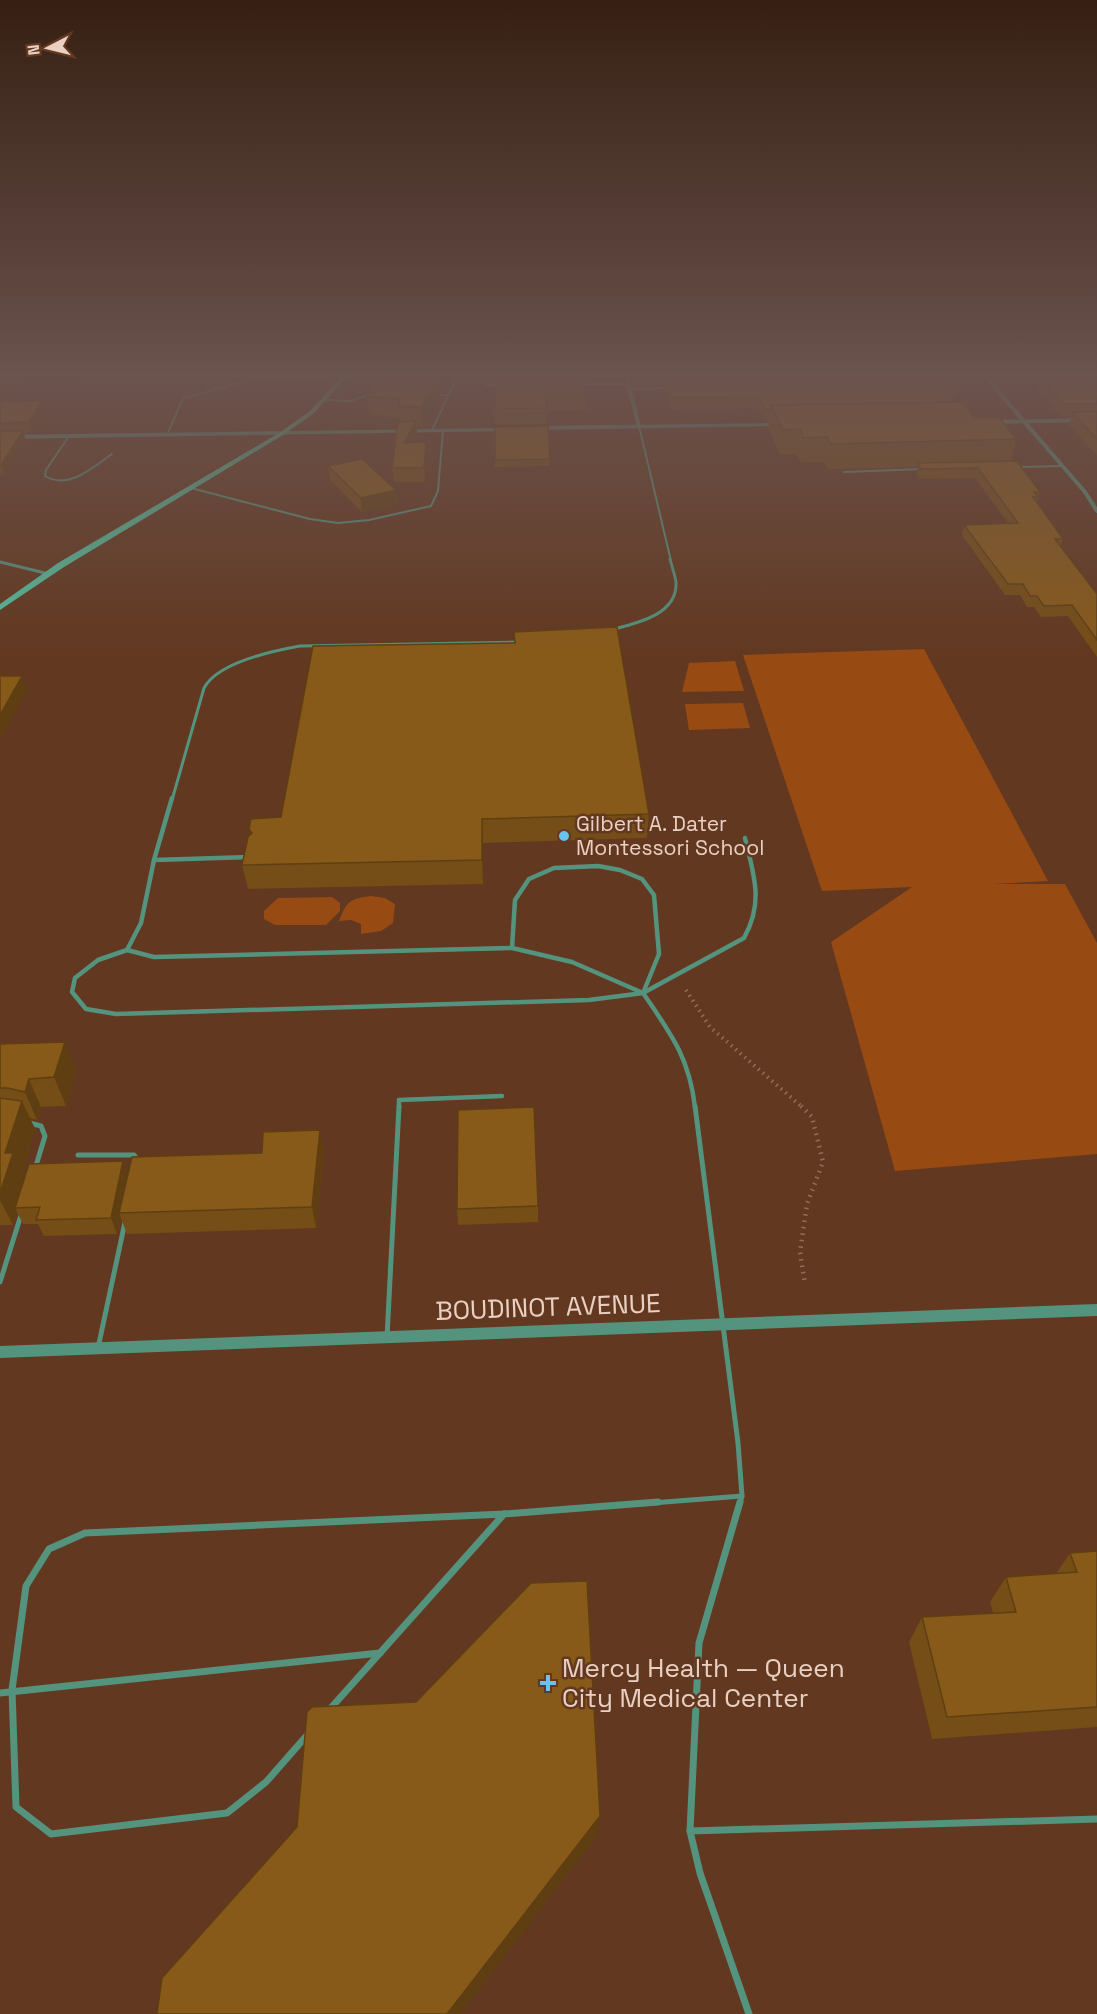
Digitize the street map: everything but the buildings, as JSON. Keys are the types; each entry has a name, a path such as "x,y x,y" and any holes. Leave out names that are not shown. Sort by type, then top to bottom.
{"main road":[{"path":"0,608 49,574 223,469"}],"street":[{"path":"1066,469 1097,511"},
{"name":"BOUDINOT AVENUE","path":"0,1352 1097,1310"}],"lane":[{"path":"47,469 45,476 61,481 74,479 89,469"},
{"path":"191,488 310,519 338,523 369,520 430,506 438,491 440,469"},
{"path":"605,631 653,616 670,605 676,593 676,584 649,469"},
{"path":"844,472 912,469"},
{"path":"0,562 49,574"},
{"path":"127,950 141,923 154,860 204,688 210,677 251,657 300,646 521,642"},
{"path":"745,838 758,904 753,924 744,938 643,993 589,1000 116,1014 86,1009 72,992 75,978 98,960 127,950 154,957 512,948 572,962 643,993 676,1040 692,1082 721,1324 738,1443 742,1496 699,1643 694,1705 690,1831 700,1873 749,2014"},
{"path":"154,860 254,857"},
{"path":"512,948 515,900 529,879 554,868 598,866 620,870 642,879 654,895 659,954 643,993"},
{"path":"387,1337 399,1100 502,1096"},
{"path":"16,1120 41,1126 45,1136 34,1170"},
{"path":"78,1155 134,1155 138,1160 136,1171"},
{"path":"0,1282 24,1205"},
{"path":"98,1348 126,1215"},
{"path":"312,1730 266,1782 226,1813 51,1834 16,1807 12,1690 26,1586 49,1549 85,1533 504,1514 742,1496"},
{"path":"327,1713 504,1514"},
{"path":"0,1693 381,1653"},
{"path":"690,1831 1097,1819"}],"path":[{"path":"686,990 710,1027 786,1091 812,1118 823,1162 807,1204 800,1252 805,1284"}],"shaded area":[{"path":"924,649 1048,881 993,884 1065,884 1097,943 1097,1154 895,1171 831,942 912,887 822,891 743,655"},
{"path":"735,661 744,691 682,692 689,663"},
{"path":"743,703 750,728 689,730 685,704"},
{"path":"371,896 385,898 395,904 393,923 381,931 361,934 361,924 351,920 339,921 350,902"},
{"path":"332,897 340,903 340,911 326,925 275,925 264,919 264,911 278,898"}],"place":[{"name":"Gilbert A. Dater Montessori School","path":"564,836"},
{"name":"Mercy Health — Queen City Medical Center","path":"548,1683"}]}
